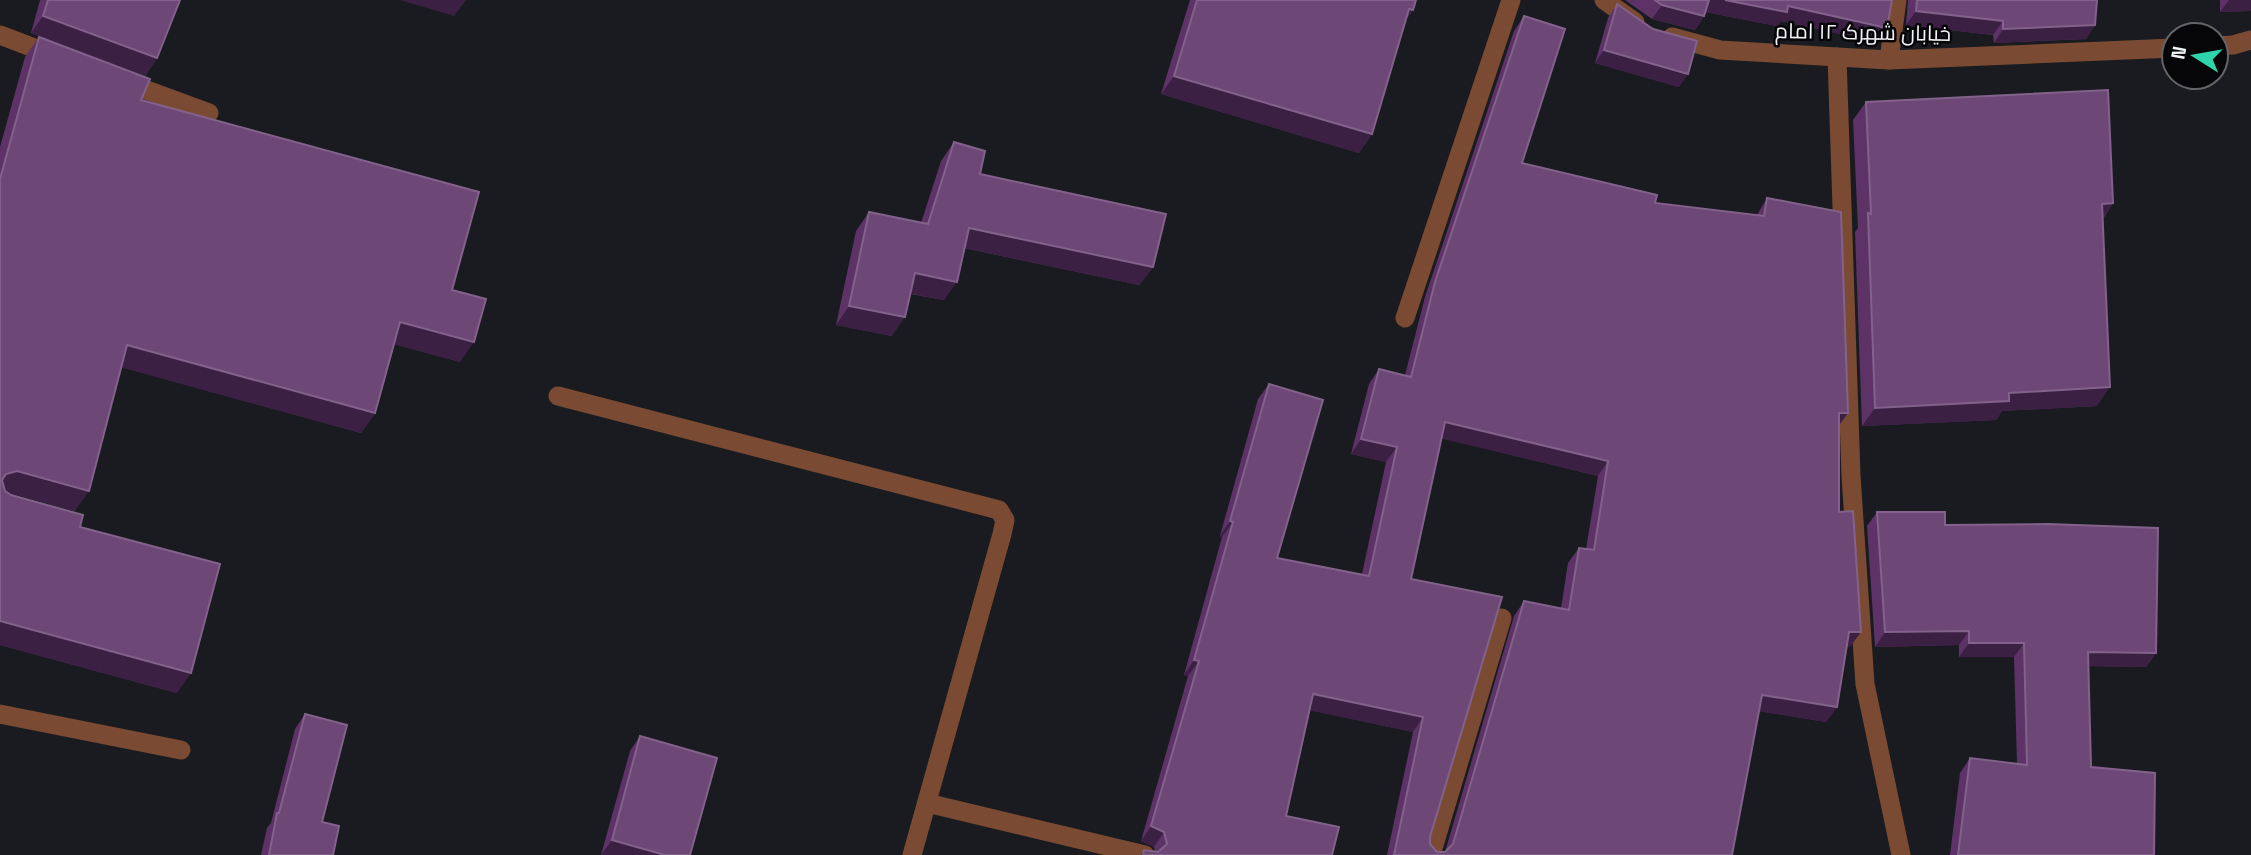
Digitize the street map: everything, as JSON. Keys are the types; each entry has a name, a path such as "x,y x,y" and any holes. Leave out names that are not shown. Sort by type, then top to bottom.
{"street":[{"path":"1405,318 1511,0"},
{"name":"خیابان شهرک ۱۲ امام","path":"1604,0 1653,32 1720,50 1888,60 2160,49"},
{"path":"1888,60 1897,0"},
{"path":"0,35 78,65"},
{"path":"2230,45 2251,40"},
{"path":"1837,57 1851,476 1865,684 1900,855"},
{"path":"104,74 209,113"},
{"path":"558,396 999,509 1005,520 1002,534 912,855"},
{"path":"1431,855 1502,618"},
{"path":"0,714 181,750"},
{"path":"927,803 1145,855"}],"building":[{"path":"48,0 180,0 157,58 43,16"},
{"path":"1197,0 1416,0 1413,10 1409,9 1372,134 1174,76"},
{"path":"1655,0 1709,0 1704,16 1662,5"},
{"path":"1725,0 1892,0 1887,28 1788,6 1787,12"},
{"path":"1917,0 2097,0 2095,25 2003,29 2003,21 1916,11"},
{"path":"1617,4 1653,29 1697,41 1688,74 1604,50"},
{"path":"1524,16 1565,29 1522,163 1657,195 1655,203 1764,216 1767,198 1841,212 1848,413 1839,413 1839,512 1853,511 1861,632 1849,632 1837,707 1762,695 1732,855 1394,855 1423,717 1313,694 1286,816 1339,827 1332,855 1143,855 1144,850 1158,852 1167,844 1164,832 1151,826 1199,661 1194,660 1269,384 1323,400 1277,558 1369,576 1397,447 1361,439 1379,369 1411,377 1435,282","holes":["1445,422 1608,461 1594,550 1579,548 1569,610 1524,601 1453,844 1445,852 1437,852 1430,844 1430,837 1502,597 1411,579"]},
{"path":"39,37 150,79 141,100 479,192 452,290 486,299 474,342 400,322 375,413 127,345 89,491 17,471 6,474 2,480 5,491 11,495 83,515 80,527 220,564 191,673 0,621 0,179"},
{"path":"2108,90 2113,203 2102,204 2110,387 2009,393 2009,401 1875,408 1866,102"},
{"path":"954,142 985,151 980,174 1166,214 1153,267 969,228 957,282 915,273 905,317 849,306 869,212 928,224"},
{"path":"1877,512 1945,512 1945,525 2048,524 2158,528 2156,653 2088,652 2091,767 2155,773 2154,855 1958,855 1970,758 2027,765 2024,643 1969,643 1969,631 1885,632"},
{"path":"305,714 347,725 322,822 339,826 333,855 269,855 277,813"},
{"path":"640,736 717,758 690,855 665,855 612,840"}]}
